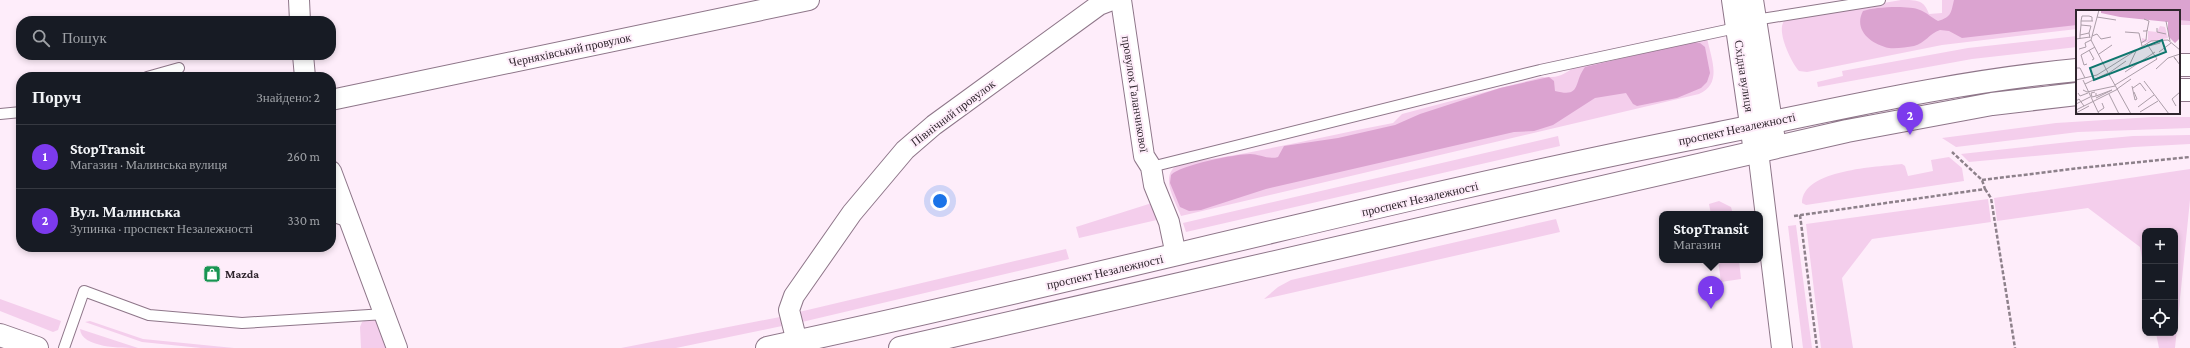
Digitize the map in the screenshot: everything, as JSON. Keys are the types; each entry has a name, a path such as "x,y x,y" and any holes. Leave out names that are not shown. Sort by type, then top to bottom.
{"main road":[{"name":"Східна вулиця","path":"1733,0 1747,16 1762,124 1763,150"},
{"name":"проспект Незалежності","path":"768,348 1617,153 1990,79 2076,70"},
{"name":"проспект Незалежності","path":"900,348 1763,150 1938,113 1992,104 2076,94"},
{"path":"0,334 37,348"}],"street":[{"path":"299,0 300,16"},
{"name":"Черняхівський провулок","path":"336,99 809,0"},
{"name":"Північний провулок","path":"797,342 789,310 794,296 852,213 905,150 934,125 1099,5 1112,0"},
{"name":"провулок Галанчикової","path":"1121,0 1144,156 1151,167 1154,185 1169,222 1176,255"},
{"path":"303,60 305,72"},
{"path":"1763,150 1782,348"},
{"path":"336,198 340,219 385,314 397,348"}],"lane":[{"path":"1151,167 1540,70 1747,16 1880,0"},
{"path":"165,72 179,68"},
{"path":"0,114 16,112"},
{"path":"64,348 84,291 149,315 242,323 385,314"}],"path":[{"path":"1952,152 1982,180 1985,189 1991,198 2015,348"},
{"path":"1982,180 2190,157"},
{"path":"1794,216 1985,189"},
{"path":"1800,215 1817,348"}],"shaded area":[{"path":"1901,0 1912,0 1922,3 1929,14 1942,13 1942,0 2190,0 2190,25 2180,25 2180,10 2076,10 2076,29 1942,45 1807,72 1799,71 1785,46 1782,24 1785,20"},
{"path":"1954,0 2190,0 2190,21 2180,20 2180,10 2076,10 2076,25 1962,38 1949,31 1940,30 1933,33 1918,45 1895,48 1882,46 1870,40 1862,30 1860,24 1863,11 1875,8 1915,8 1938,21 1946,18 1951,11"},
{"path":"2076,36 2076,47 1972,59 1818,87 1817,82 1843,76 1842,71 1968,48"},
{"path":"1707,38 1713,62 1713,77 1711,84 1706,90 1699,94 1181,216 1171,193 1169,180 1172,170 1176,166 1187,162 1240,154 1393,123 1402,114 1542,77 1559,76 1574,67"},
{"path":"1691,42 1700,43 1705,47 1710,73 1707,82 1701,88 1677,98 1637,106 1633,104 1626,93 1595,98 1553,125 1534,131 1514,132 1266,189 1201,210 1189,211 1180,207 1170,183 1171,175 1176,171 1196,164 1243,154 1253,154 1275,158 1278,157 1284,146 1338,138 1395,125 1420,114 1500,88 1549,77 1554,81 1555,91 1564,93 1573,91 1576,88 1581,73 1585,67"},
{"path":"2152,117 2190,117 2190,128 2078,132 1956,147 1942,138 2056,123"},
{"path":"2190,135 2190,144 2134,147 1969,162 1961,154 2133,136"},
{"path":"1558,136 1560,146 1186,232 1183,223"},
{"path":"1949,157 1962,168 1964,181 1806,205 1802,203 1805,192 1814,183 1827,177 1860,169 1902,164 1905,166 1908,176 1933,171 1931,160"},
{"path":"2190,169 2190,200 2178,318 2178,228 2142,228 2142,258 2140,247 2088,208 1997,221 1994,198"},
{"path":"1988,199 1991,222 1872,239 1842,278 1853,348 1821,348 1806,224"},
{"path":"1719,201 1731,207 1732,211 1710,211 1709,204"},
{"path":"1152,203 1161,219 1079,238 1076,227"},
{"path":"1556,219 1560,232 1264,299 1278,287 1291,280"},
{"path":"1796,225 1812,348 1803,348 1788,226"},
{"path":"1066,249 1069,259 802,322 799,312"},
{"path":"1718,263 1739,263 1741,279 1721,282"},
{"path":"0,299 61,321 58,330 53,332 0,311"},
{"path":"780,317 782,326 676,348 621,348"},
{"path":"368,319 377,320 387,348 361,348 360,327 362,322"},
{"path":"90,321 143,339 234,348 201,348 142,342 85,322"},
{"path":"80,329 138,348 103,346 87,340 82,335"},
{"path":"2157,336 2176,336 2175,348 2159,348"}],"place":[{"name":"Вул. Малинська","path":"1910,135"},
{"name":"Mazda","path":"212,274"},
{"name":"StopTransit","path":"1711,309"}]}
